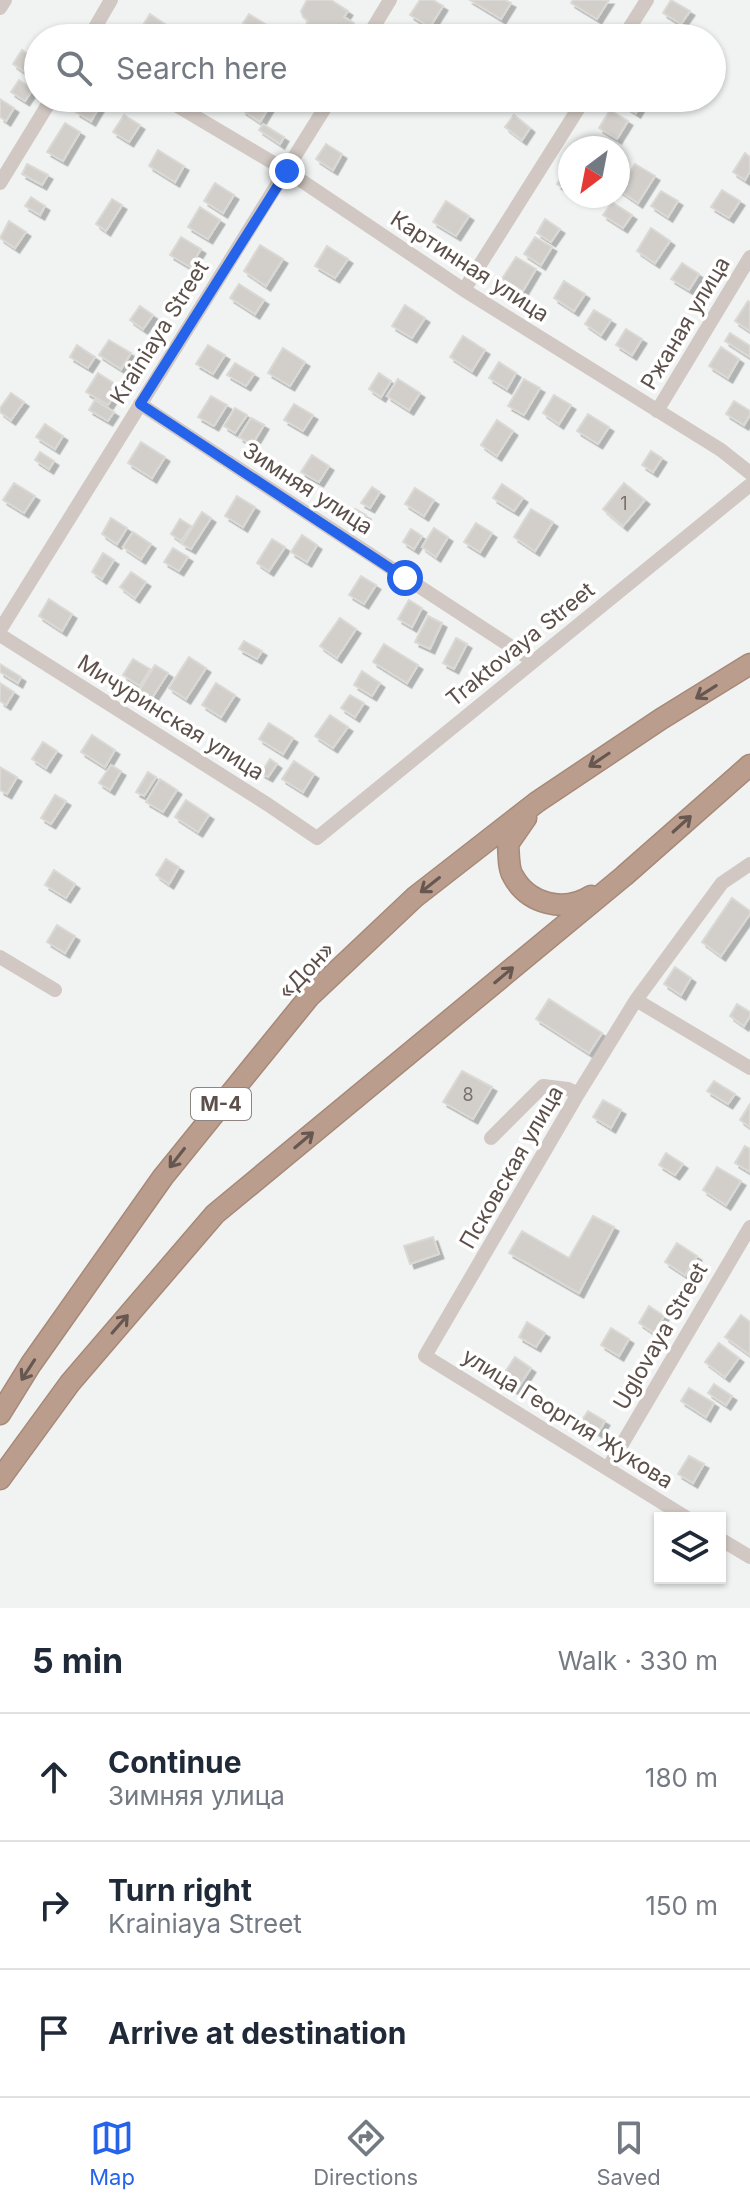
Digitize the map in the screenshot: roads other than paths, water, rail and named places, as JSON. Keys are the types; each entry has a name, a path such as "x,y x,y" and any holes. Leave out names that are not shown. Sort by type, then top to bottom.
{"highway":[{"name":"«Дон»","path":"0,1414 31,1364 163,1177 309,997 415,897 537,802 750,664"},
{"name":"М-4","path":"0,1479 70,1383 215,1214 624,876 750,765"},
{"name":"М-4","path":"537,802 508,844 511,874 531,898 556,905 584,901 624,876"}],"street":[{"path":"0,8 5,0"},
{"path":"97,24 111,0"},
{"path":"375,24 390,0"},
{"path":"632,24 647,0"},
{"path":"0,183 43,112"},
{"name":"Картинная улица","path":"188,112 287,171 464,290 721,450 750,473"},
{"name":"Krainiaya Street","path":"0,633 323,112"},
{"path":"464,290 576,112"},
{"name":"Ржаная улица","path":"657,411 750,257"},
{"name":"Зимняя улица","path":"140,404 533,661"},
{"name":"Traktovaya Street","path":"317,838 750,485"},
{"name":"Мичуринская улица","path":"0,633 317,838"},
{"name":"Псковская улица","path":"425,1356 636,1000 722,883 750,864"},
{"path":"0,957 55,990"},
{"path":"636,1000 750,1068"},
{"path":"491,1138 543,1086 568,1089 578,1094"},
{"name":"Uglovaya Street","path":"608,1468 750,1227"},
{"name":"улица Георгия Жукова","path":"425,1356 678,1512"},
{"path":"726,1543 750,1557"}]}
